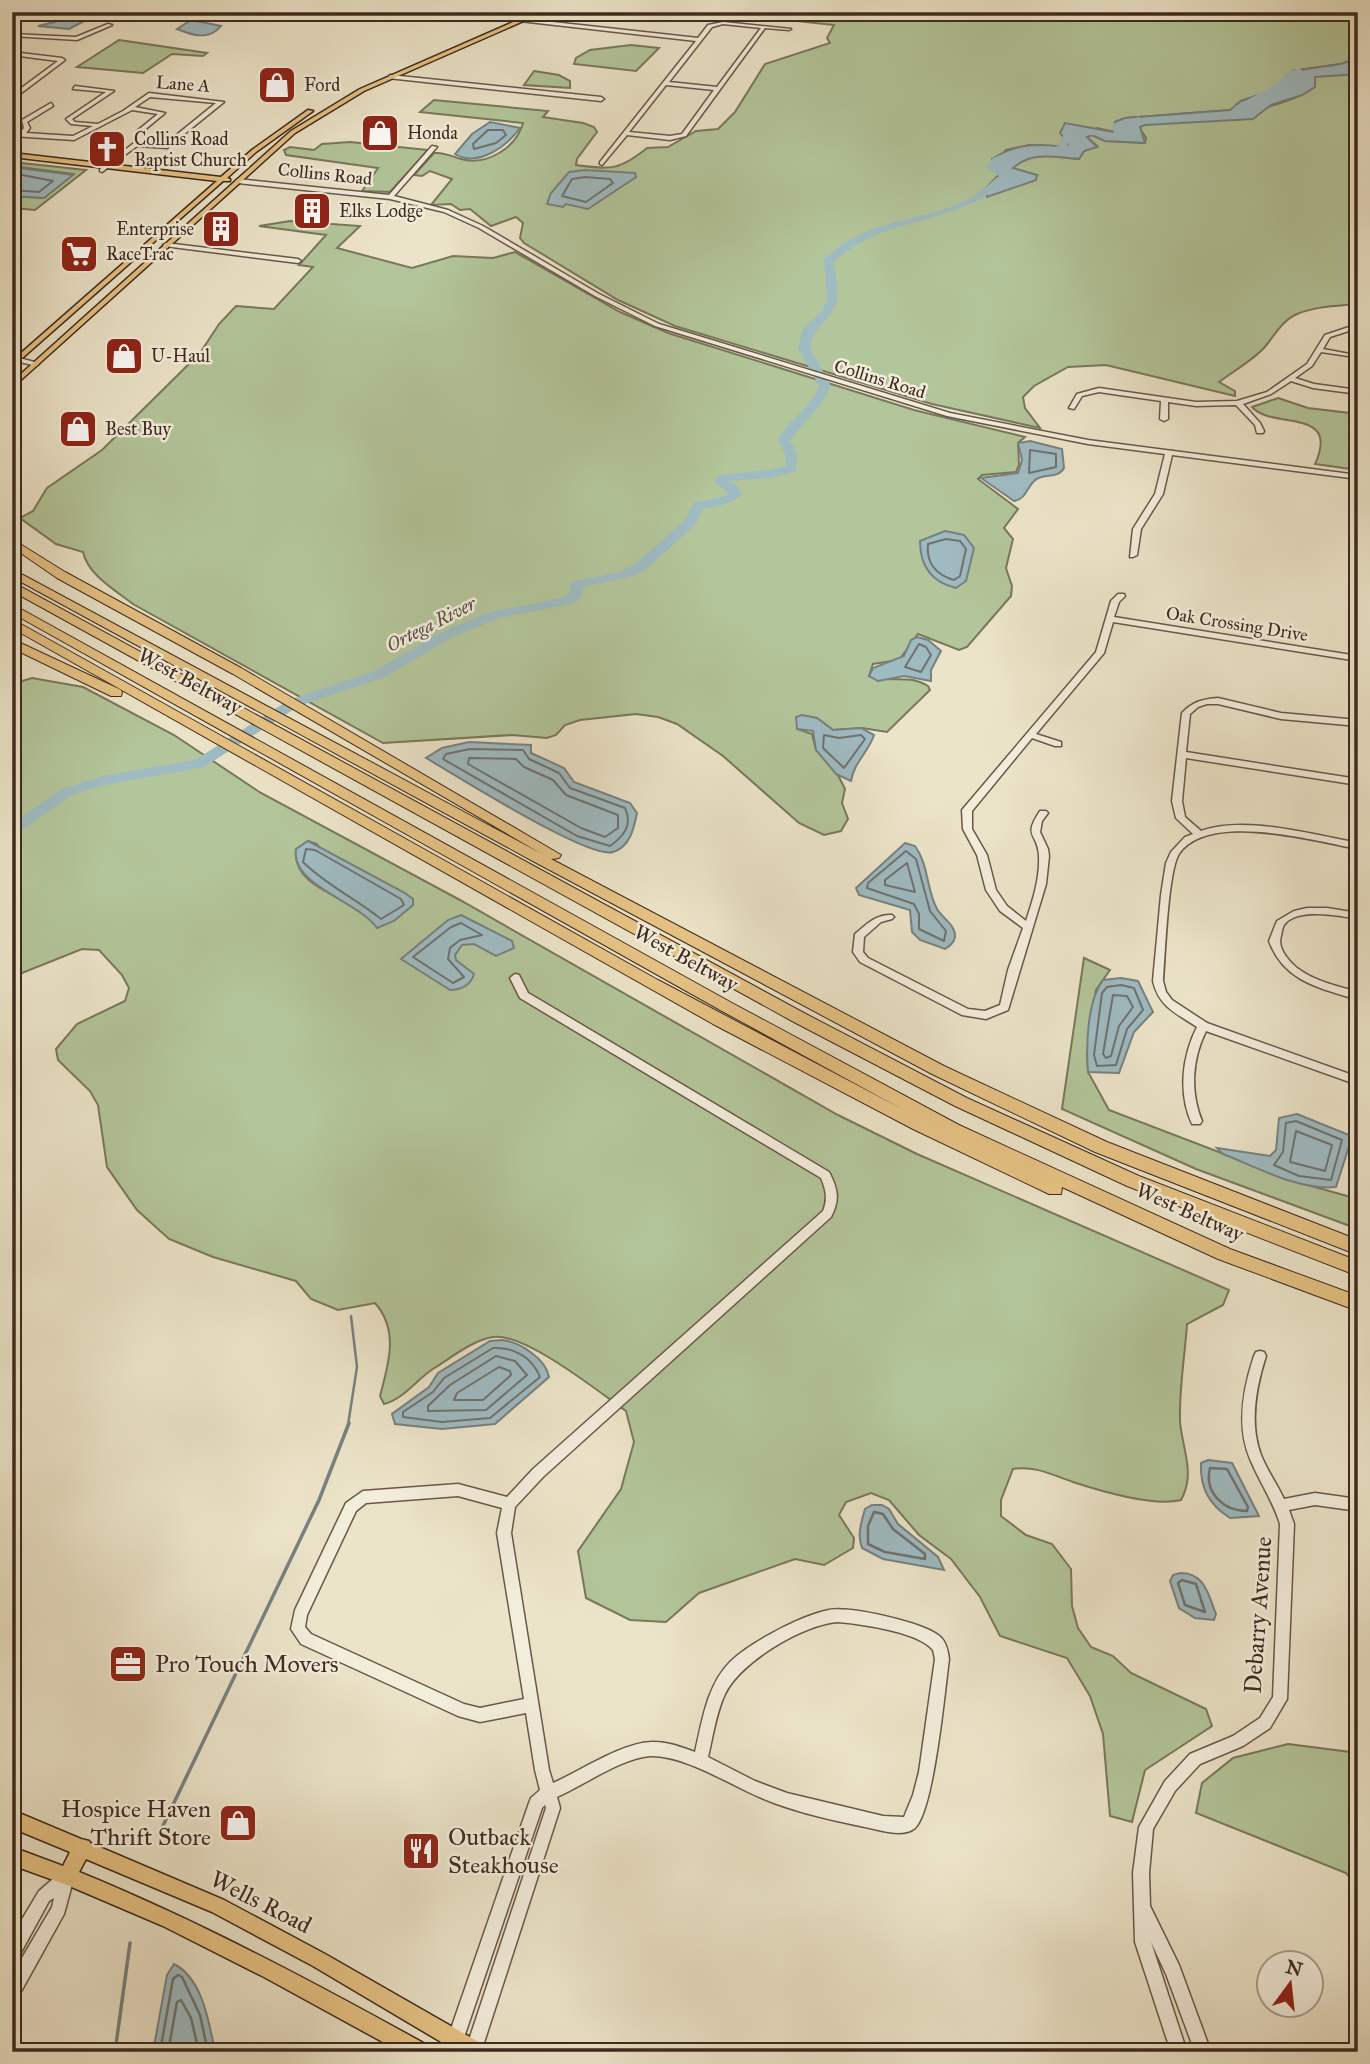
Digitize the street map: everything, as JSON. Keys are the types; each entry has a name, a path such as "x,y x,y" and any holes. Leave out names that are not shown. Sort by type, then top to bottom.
{"highway":[{"path":"12,542 61,575 237,671 706,946"},
{"path":"12,572 887,1044 992,1097 1212,1193 1358,1248"},
{"name":"West Beltway","path":"12,586 786,1010 961,1102 1133,1181 1358,1269"},
{"name":"West Beltway","path":"12,608 900,1101 1022,1161 1224,1254 1358,1304"},
{"path":"12,623 213,739 835,1084 959,1146 1110,1213 1224,1254"},
{"path":"12,643 213,739"}],"main road":[{"path":"328,100 498,24 541,12"},
{"path":"12,386 293,132 362,90 526,16"},
{"path":"433,51 443,54"},
{"path":"352,87 362,90"},
{"path":"14,362 220,181 281,131 318,105"},
{"path":"281,131 293,132"},
{"name":"Collins Road","path":"12,157 237,183"},
{"path":"106,300 102,295 119,279 120,270"},
{"path":"67,335 74,321 92,304 89,298"},
{"name":"Wells Road","path":"12,1819 83,1847 265,1930 453,2046 474,2051"},
{"path":"66,1877 83,1847"},
{"path":"12,1856 235,1950 420,2052"}],"street":[{"path":"12,16 53,12"},
{"path":"384,12 410,12"},
{"path":"434,12 513,18"},
{"path":"482,16 498,24"},
{"path":"526,16 699,40"},
{"path":"602,163 710,26 717,23 789,29"},
{"path":"12,35 85,39 110,25"},
{"path":"626,133 678,137 685,134 764,27"},
{"path":"12,53 61,59 12,98"},
{"path":"390,77 601,99"},
{"path":"664,83 718,89"},
{"path":"12,85 29,87"},
{"path":"75,88 111,91 69,119 74,123 96,125"},
{"name":"Lane A","path":"130,108 151,94 221,102 165,147 136,144"},
{"path":"23,133 27,128 24,121 51,105"},
{"path":"12,134 66,138 78,136 130,108 162,113 139,132 141,140 105,168"},
{"path":"390,197 435,148"},
{"name":"Collins Road","path":"237,183 390,197 425,205 472,222 642,318 695,339 851,387 985,424 1358,477"},
{"name":"Collins Road","path":"237,183 425,205"},
{"path":"166,245 298,261"},
{"path":"1072,408 1075,398 1092,390 1211,405 1238,403 1262,396 1310,366 1328,335 1358,326"},
{"path":"1320,350 1353,356"},
{"path":"14,362 36,364"},
{"path":"1290,379 1313,386 1358,392"},
{"path":"1164,419 1165,400"},
{"path":"1238,403 1258,424 1260,431"},
{"path":"1133,555 1138,529 1159,494 1169,452"},
{"path":"1028,928 1006,913 995,900 987,881 982,857 967,832 967,810 1100,653 1115,601 1121,596"},
{"name":"Oak Crossing Drive","path":"1111,619 1358,659"},
{"path":"1199,834 1181,818 1178,808 1186,713 1197,705 1228,702 1283,716 1358,723"},
{"path":"1031,735 1058,744"},
{"path":"1181,754 1358,782"},
{"path":"889,917 878,920 859,936 858,952 864,960 966,1012 986,1015 1004,1007 1028,928 1044,858 1034,833 1034,825 1043,813"},
{"path":"1358,846 1235,828 1199,834 1183,844 1171,863 1158,981 1161,993 1183,1015 1203,1026 1358,1081"},
{"path":"1358,916 1328,911 1301,912 1280,923 1275,932 1276,950 1293,971 1358,996"},
{"path":"474,2051 553,1808 530,1705 504,1533 509,1504 538,1473 827,1214 833,1204 832,1190 825,1175 536,1003 524,995 515,978"},
{"path":"1196,1121 1188,1106 1193,1047 1203,1026"},
{"name":"Debarry Avenue","path":"1179,2052 1143,1942 1141,1873 1146,1827 1170,1786 1195,1759 1238,1741 1265,1723 1280,1699 1287,1524 1251,1441 1251,1387 1260,1356"},
{"path":"509,1504 450,1490 363,1497 351,1507 300,1615 298,1629 306,1639 463,1711 480,1715 530,1705"},
{"path":"1281,1506 1315,1499 1358,1505"},
{"path":"453,2046 528,1822 536,1803 548,1793 646,1749 681,1754 763,1792 805,1805 893,1826 909,1823 919,1811 942,1659 938,1644 926,1635 845,1616 820,1619 747,1657 734,1669 718,1695 699,1762"},
{"path":"12,1952 44,1896 66,1877"},
{"path":"12,1991 59,1909 66,1877"},
{"name":"Debarry Avenue","path":"1143,1909 1173,1971 1203,2052"}],"green space":[{"path":"714,12 1358,12 1358,58 1341,64 1292,71 1277,89 1241,101 1231,110 1125,118 1115,122 1114,132 1097,128 1064,147 1029,145 1006,150 992,165 999,175 986,188 1036,175 1012,168 1028,159 1044,156 1079,159 1084,151 1097,146 1087,137 1092,135 1105,141 1145,143 1146,138 1139,127 1145,125 1256,110 1298,97 1315,87 1315,77 1323,74 1358,74 1358,304 1319,308 1291,317 1258,354 1219,382 1235,391 1235,396 1106,365 1068,367 1034,386 1023,397 1025,408 1040,428 932,404 675,326 618,300 524,243 520,238 523,223 516,217 491,226 470,209 460,210 451,204 431,205 452,179 430,171 422,176 414,175 434,153 471,160 490,157 514,140 523,123 420,112 434,100 548,111 543,117 594,127 597,132 577,159 576,165 614,167 629,161 647,148 668,147 696,131 718,129 735,112 765,64 830,43 827,38 834,25"},
{"path":"119,40 207,53 203,56 172,54 143,73 77,67"},
{"path":"631,45 659,48 636,71 574,64 576,58 590,50"},
{"path":"534,71 559,75 570,81 570,88 524,85"},
{"path":"350,142 428,150 390,192 362,191 378,168 286,155 284,150 290,147 314,150 322,144"},
{"path":"12,162 86,170 35,210 12,208 12,196 44,198 73,174 12,166"},
{"path":"290,221 360,226 337,248 412,268 453,256 493,258 515,252 620,312 668,333 914,410 1025,437 1018,443 1019,465 1016,472 982,475 978,479 1018,509 1004,528 1013,539 1006,568 1012,586 1011,596 967,647 959,650 918,634 899,660 873,664 869,676 913,680 928,686 930,690 887,732 862,728 833,730 817,718 800,730 812,734 816,750 834,767 845,789 842,803 848,819 841,831 824,835 799,823 723,756 677,724 658,717 636,714 580,720 565,725 556,735 547,738 512,735 383,743 133,604 96,575 83,552 56,544 20,518 33,511 47,488 102,450 200,353 219,324 236,306 274,309 313,267 299,265 326,235 259,226"},
{"path":"1278,398 1308,408 1358,414 1358,470 1315,464 1321,446 1319,434 1312,427 1262,414 1252,407"},
{"path":"32,678 83,687 174,735 261,793 460,900 838,1115 917,1154 1229,1290 1223,1305 1187,1324 1180,1421 1188,1471 1181,1500 1157,1502 1129,1498 1045,1472 1021,1468 1013,1469 1001,1500 1001,1516 1026,1535 1052,1544 1071,1569 1072,1606 1078,1628 1091,1647 1113,1656 1131,1673 1206,1709 1212,1726 1145,1770 1132,1822 1110,1816 1103,1734 1090,1696 1067,1658 1000,1636 980,1597 951,1559 919,1535 889,1500 871,1493 846,1502 839,1515 854,1538 853,1548 824,1565 795,1559 699,1593 666,1622 630,1620 586,1598 578,1551 621,1489 634,1442 626,1411 542,1353 507,1338 493,1337 463,1349 429,1372 405,1393 384,1404 380,1396 389,1359 390,1336 382,1313 375,1303 338,1310 311,1299 296,1281 213,1257 169,1239 137,1210 107,1167 98,1105 90,1091 58,1060 56,1049 77,1024 125,1001 129,988 122,975 99,950 82,949 12,977 12,684","holes":["308,841 317,844 379,928 365,912 320,888 301,872 296,849"]},
{"path":"1084,958 1110,970 1096,990 1087,1054 1088,1072 1109,1110 1297,1182 1358,1199 1358,1229 1196,1169 1062,1109"},
{"path":"1288,1744 1358,1753 1358,1889 1346,1873 1196,1813 1202,1783 1233,1758"}],"water":[{"path":"63,12 92,17 69,29 38,26 55,22 56,16"},
{"path":"191,20 221,26 206,35 194,35 177,29"},
{"path":"1358,58 1358,74 1315,77 1315,87 1302,95 1271,105 1253,119 1145,125 1140,127 1145,143 1105,141 1092,135 1087,137 1097,147 1084,151 1079,159 1044,156 1028,159 1013,168 1037,175 1036,180 987,197 986,188 999,175 992,159 1009,150 1027,146 1064,147 1068,144 1060,133 1065,123 1114,132 1115,122 1125,118 1230,110 1241,101 1277,89 1292,71 1341,64"},
{"path":"490,122 520,128 508,142 482,157 464,158 455,154 472,134"},
{"path":"12,167 73,175 44,198 12,196"},
{"path":"585,170 635,173 636,177 588,209 566,204 563,207 547,204 551,193 569,172"},
{"path":"1030,441 1062,449 1064,468 1058,474 1038,478 1023,496 1014,501 981,478 1018,473 1022,460 1018,443"},
{"path":"945,531 964,535 974,548 966,581 956,588 934,577 922,558 920,541"},
{"path":"917,637 928,640 941,651 931,670 931,681 904,676 878,681 869,676 873,668 904,656 911,640"},
{"path":"802,715 817,718 833,730 861,728 874,735 855,768 851,781 836,774 816,750 813,731 797,729 796,717"},
{"path":"469,742 531,745 531,753 564,768 574,782 630,803 637,813 633,831 624,846 613,852 599,851 578,843 521,814 426,758 442,748"},
{"path":"308,841 405,893 413,899 413,905 394,921 377,928 368,918 314,883 304,873 297,862 296,849"},
{"path":"905,843 915,846 920,853 933,901 955,933 954,941 945,949 920,940 912,932 910,910 859,895 856,888"},
{"path":"461,915 512,941 514,948 496,956 474,944 462,945 455,955 456,960 474,974 465,986 450,990 401,959 448,920"},
{"path":"1121,978 1138,981 1153,1012 1134,1032 1119,1073 1088,1072 1088,1037 1094,1000 1103,980"},
{"path":"1297,1114 1349,1135 1351,1140 1336,1187 1293,1182 1223,1154 1217,1148 1270,1156 1276,1150 1279,1118"},
{"path":"502,1340 531,1352 543,1364 549,1377 495,1424 442,1429 395,1424 392,1414 429,1387 438,1373 490,1341"},
{"path":"1208,1460 1232,1463 1259,1516 1230,1518 1216,1507 1202,1480 1201,1463"},
{"path":"872,1505 882,1505 889,1509 898,1524 938,1557 944,1570 883,1559 862,1548 861,1524 865,1509"},
{"path":"1180,1573 1195,1577 1204,1586 1216,1614 1214,1620 1195,1618 1179,1608 1170,1581 1173,1575"},
{"path":"174,1964 192,1980 198,1991 207,2015 215,2052 153,2052 167,1975"}],"waterway":[{"name":"Ortega River","path":"1238,107 1278,87 1293,73 1300,71"},
{"name":"Ortega River","path":"1042,151 1062,148 1070,130 1120,136 1115,126 1139,120"},
{"name":"Ortega River","path":"12,832 67,792 103,781 199,764 294,703 380,674 446,635 495,615 566,601 576,595 576,585 632,572 646,563 692,521 697,506 727,500 736,494 733,489 720,482 723,478 771,474 792,468 791,454 784,440 793,426 817,401 825,386 804,348 808,329 825,314 832,300 828,262 842,248 873,231 942,213 972,201 1005,176 991,167 996,160 1011,154"},
{"path":"348,1425 357,1367 351,1316"},
{"path":"159,1834 319,1500 349,1423"},
{"path":"115,2052 130,1943"}],"place":[{"name":"Ford","path":"277,85"},
{"name":"Honda","path":"380,133"},
{"name":"Collins Road Baptist Church","path":"107,149"},
{"name":"Elks Lodge","path":"312,211"},
{"name":"Enterprise","path":"221,229"},
{"name":"RaceTrac","path":"79,254"},
{"name":"U-Haul","path":"124,356"},
{"name":"Best Buy","path":"78,429"},
{"name":"Pro Touch Movers","path":"128,1664"},
{"name":"Hospice Haven Thrift Store","path":"238,1823"},
{"name":"Outback Steakhouse","path":"421,1851"}]}
